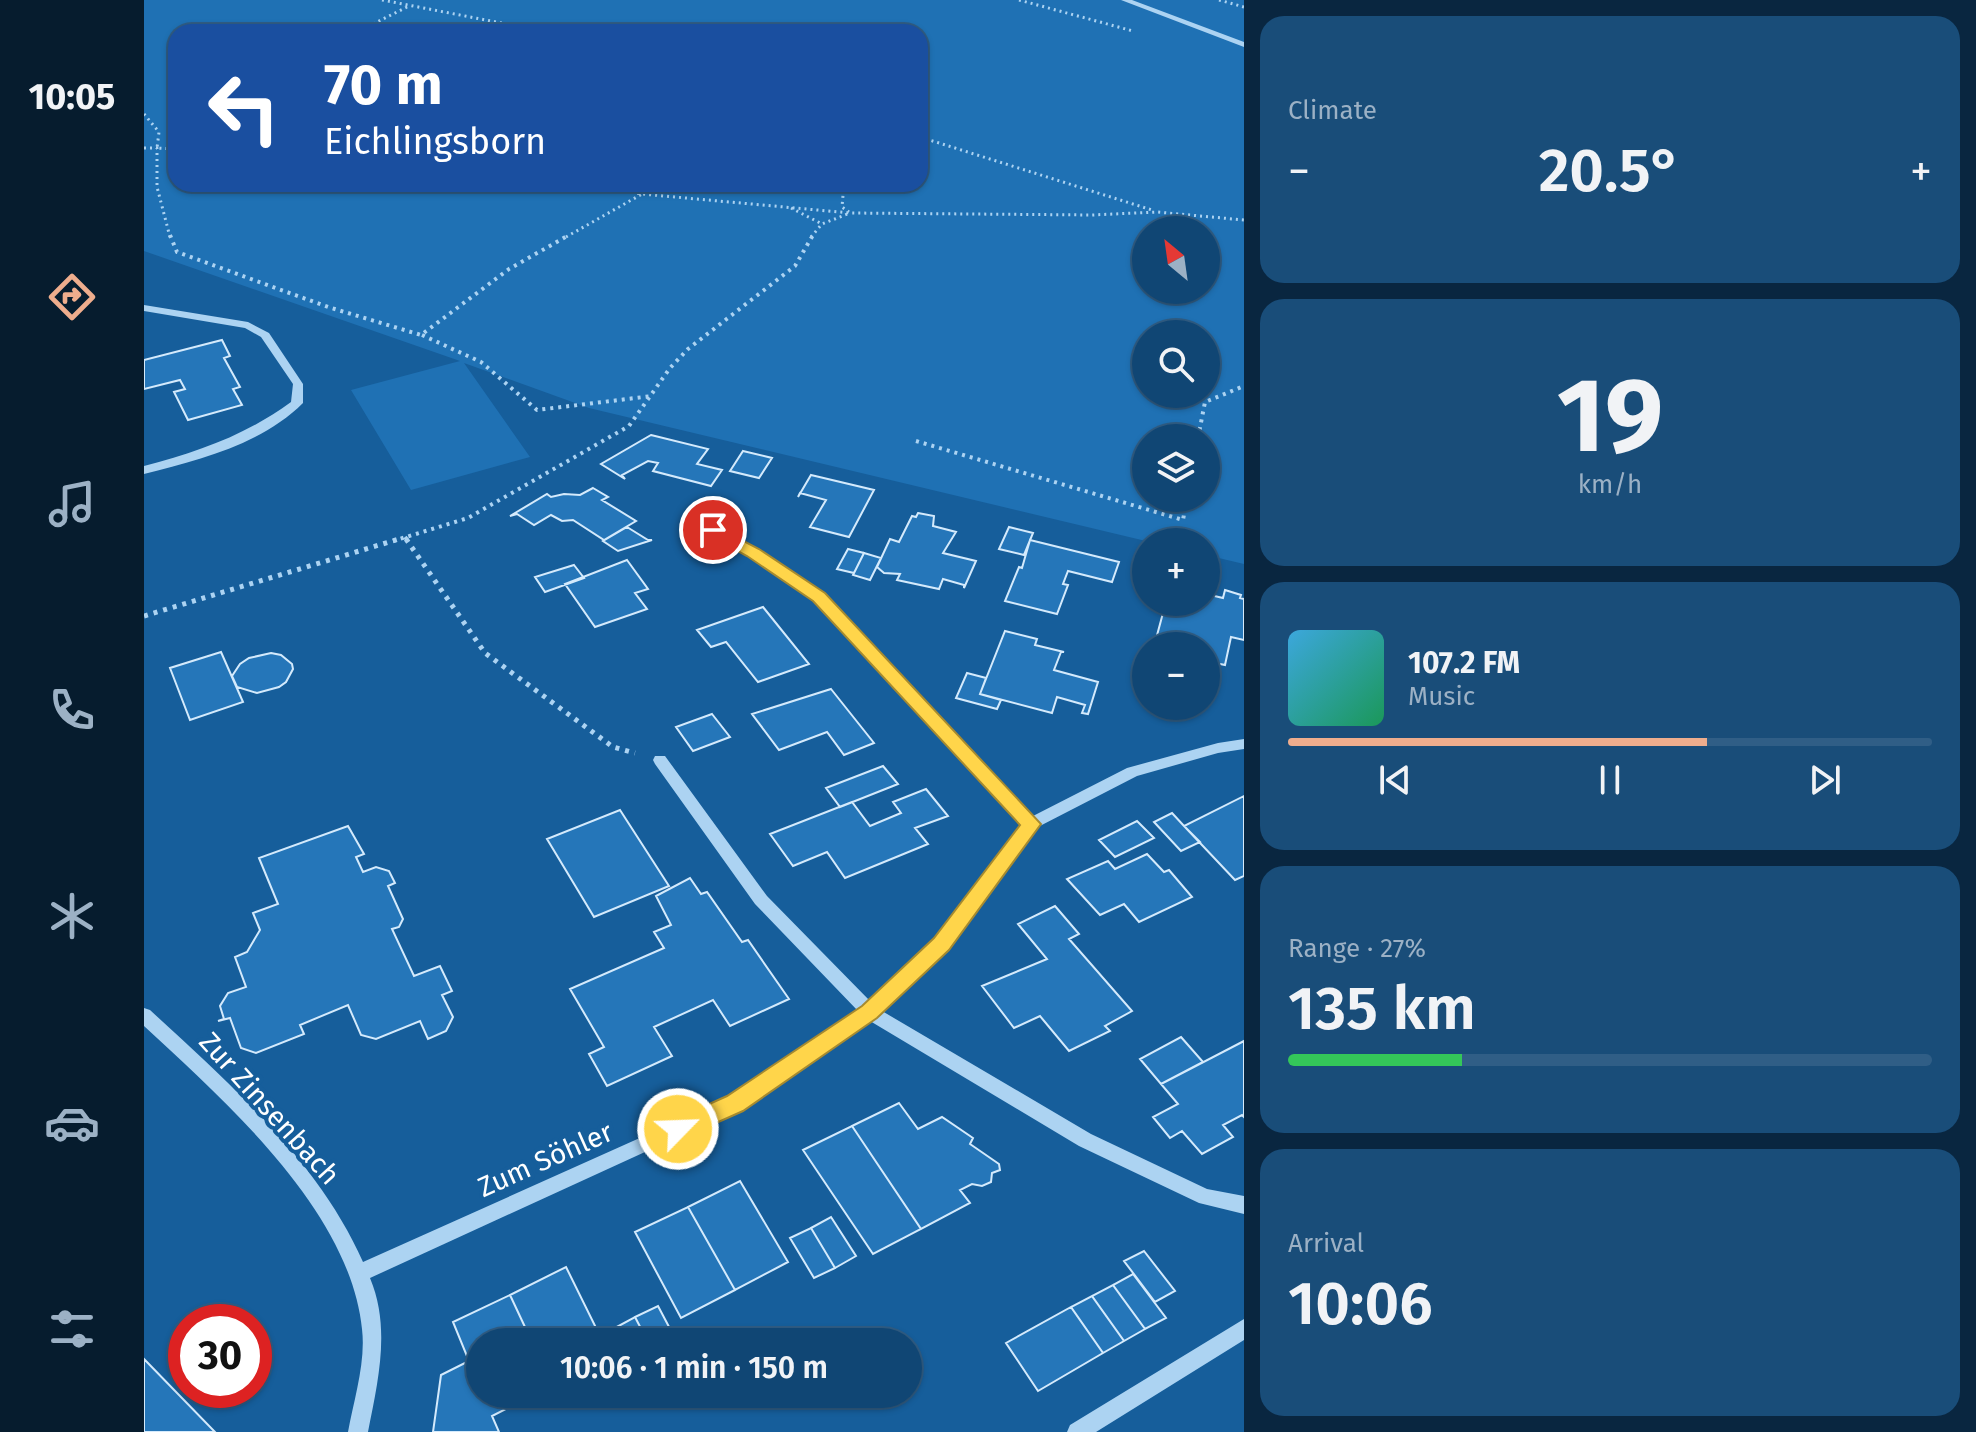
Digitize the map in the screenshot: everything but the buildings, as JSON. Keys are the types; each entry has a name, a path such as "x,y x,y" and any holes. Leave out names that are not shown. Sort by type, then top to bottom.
{"street":[{"path":"1125,0 1244,45"},
{"path":"144,308 248,325 265,335 298,384 297,403 271,424 242,441 144,470"},
{"path":"713,530 753,552 819,597 1031,824"},
{"name":"Zum Söhler","path":"360,1273 735,1103 870,1012 942,944 1031,824 1132,772 1218,748 1244,744"},
{"path":"660,760 761,900 870,1012 1085,1140 1205,1197 1244,1205"},
{"name":"Zur Zinsenbach","path":"144,1015 209,1075 293,1167 343,1237 360,1273 372,1330 358,1432"},
{"path":"1077,1432 1244,1329"}],"path":[{"path":"382,0 506,24"},
{"path":"1019,0 1141,33"},
{"path":"1219,0 1244,7"},
{"path":"367,24 410,6"},
{"path":"144,114 159,132 153,167 167,231 177,252 328,307 421,335 481,362 537,410 653,396"},
{"path":"928,140 1157,212"},
{"path":"144,148 168,149"},
{"path":"630,192 850,213 1092,215 1157,212 1244,220"},
{"path":"843,192 842,207 850,213"},
{"path":"421,335 509,269 642,194"},
{"path":"788,207 822,224"},
{"path":"144,616 468,518 602,442 629,426 670,368 688,349 795,266 822,224 850,213"},
{"path":"1201,424 1205,402 1244,386"},
{"path":"916,441 1132,505"},
{"path":"1156,512 1183,520 1184,512"},
{"path":"405,537 485,653 613,747 660,760"}],"shaded area":[{"path":"144,0 1244,0 1244,564 1220,558 1220,528 1132,528 1132,538 589,408 464,363 530,457 411,490 351,390 460,361 144,251"}],"route":[{"path":"678,1129 735,1103 870,1012 942,944 1031,824 819,597 753,552 713,530"}]}
